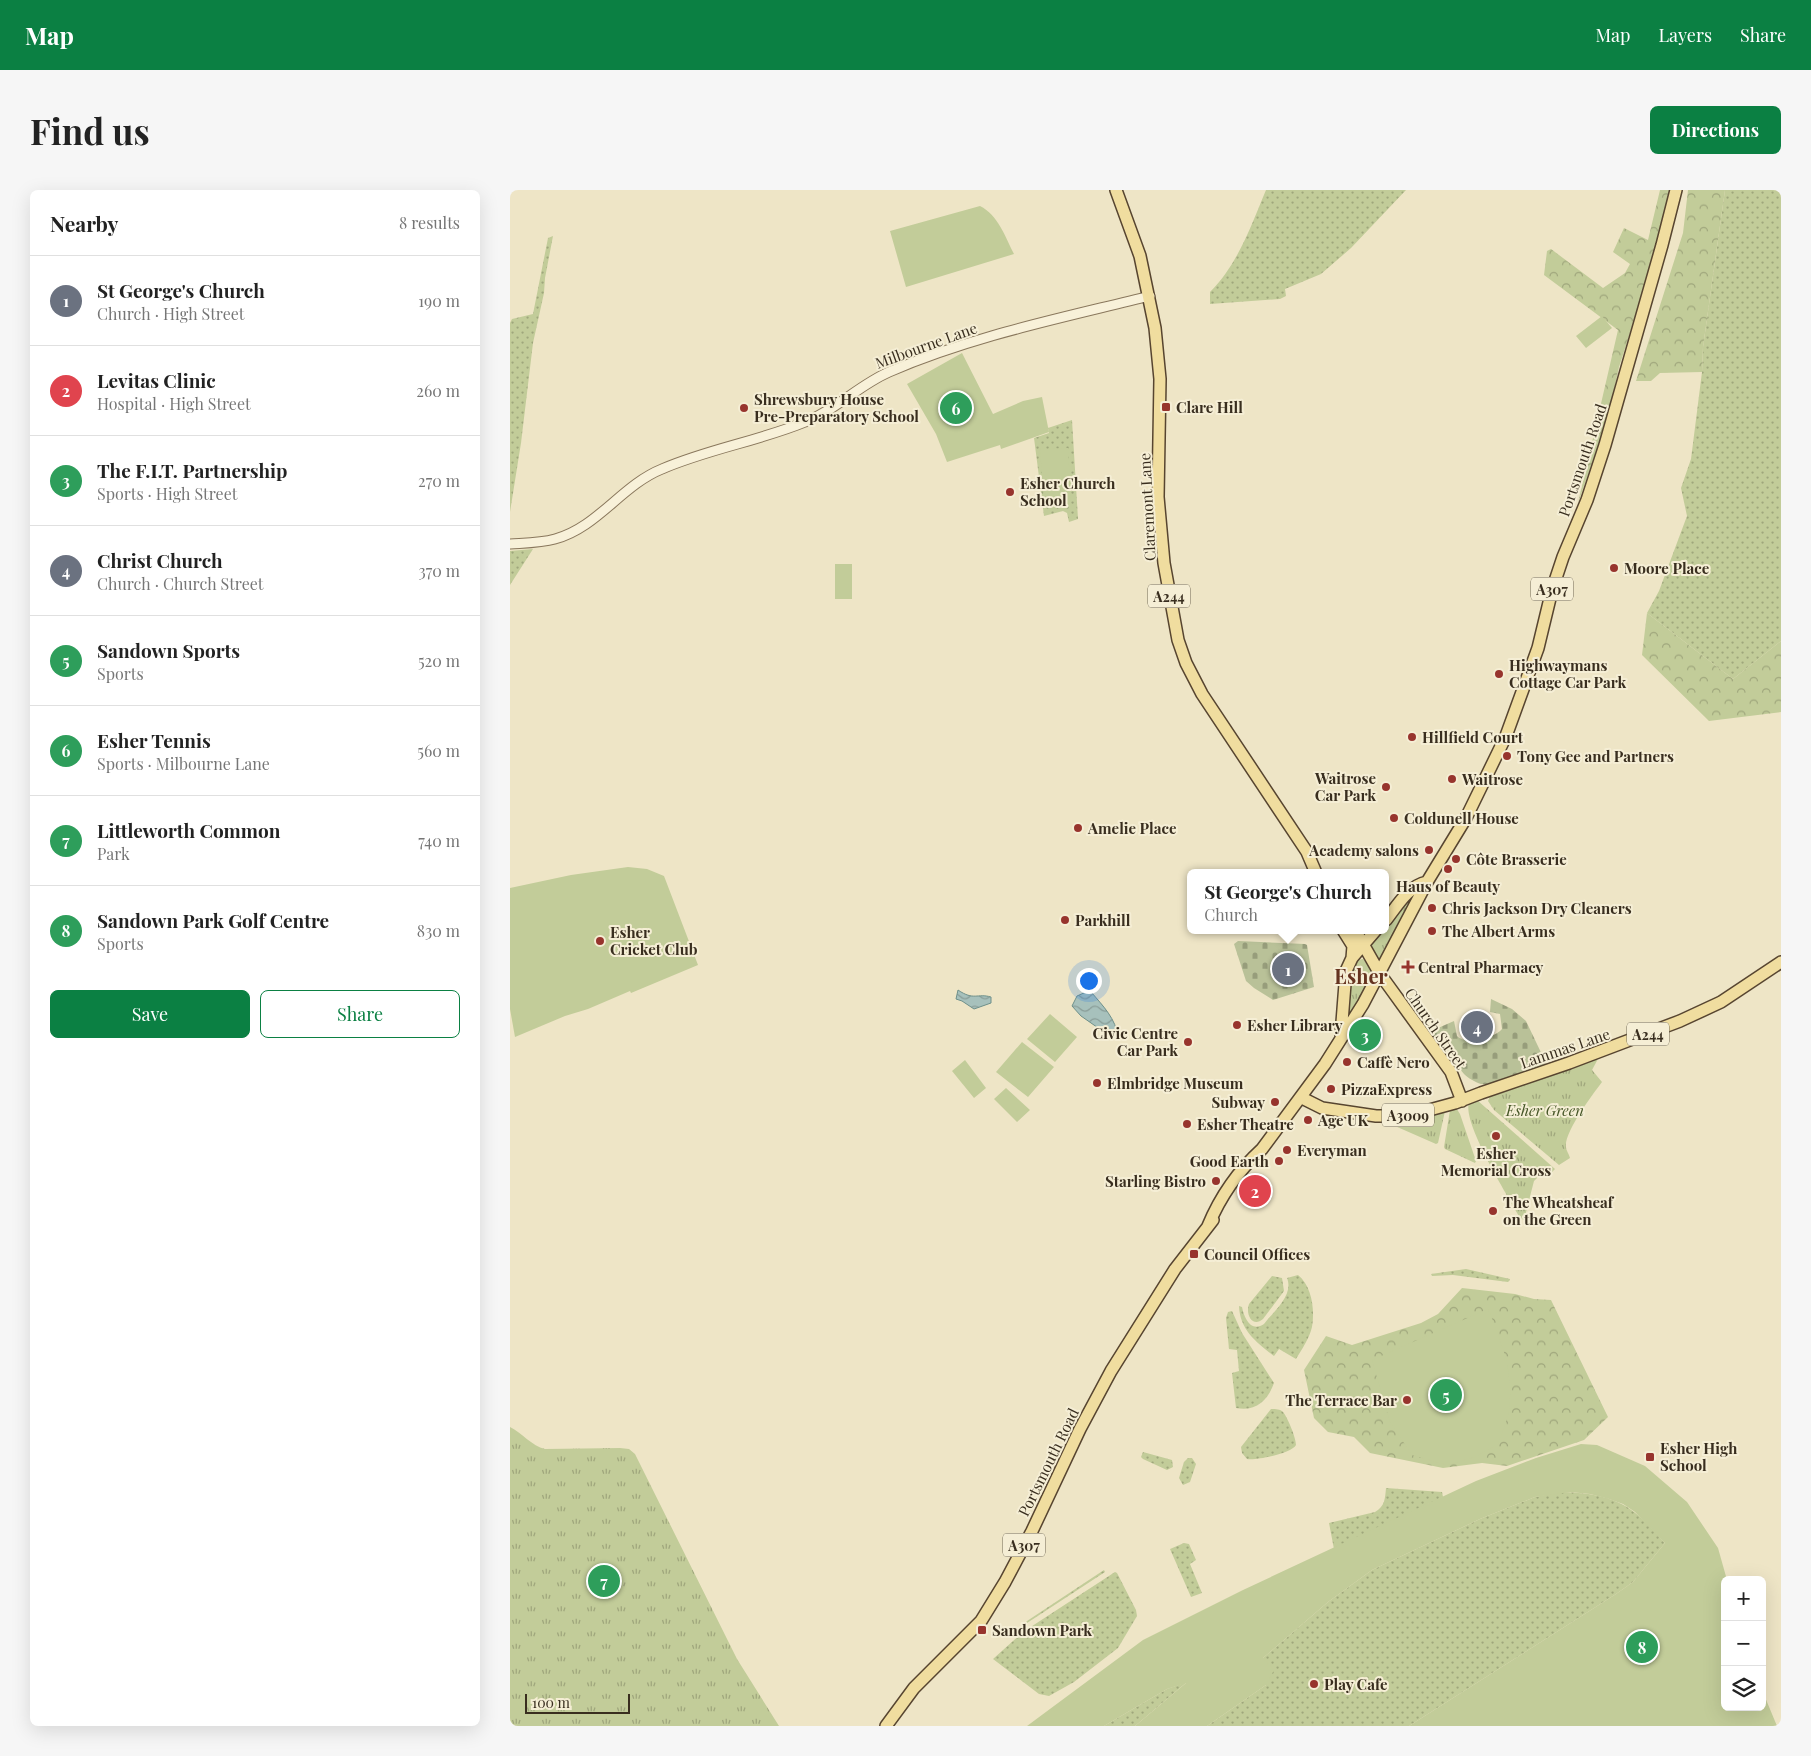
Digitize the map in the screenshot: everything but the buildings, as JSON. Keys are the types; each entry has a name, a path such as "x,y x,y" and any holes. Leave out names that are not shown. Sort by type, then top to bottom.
{"main road":[{"name":"A244","path":"1116,190 1140,256 1150,296"},
{"name":"Portsmouth Road","path":"1427,882 1465,820 1506,736 1538,648 1552,590 1605,445 1676,190"},
{"name":"Claremont Lane","path":"1150,296 1156,328 1160,378 1158,463 1161,538 1178,640 1186,663 1202,694 1311,859 1320,869"},
{"name":"Claremont Lane","path":"1311,859 1315,869"},
{"name":"A307","path":"1389,916 1411,889 1416,885 1427,882"},
{"name":"A307","path":"1291,1110 1341,1040 1380,974 1427,882"},
{"path":"1341,1040 1345,977 1352,958 1353,946 1346,934"},
{"path":"1357,934 1380,974"},
{"path":"1352,958 1373,934"},
{"name":"Lammas Lane","path":"1462,1101 1687,1018 1721,1002 1781,962"},
{"name":"Church Street","path":"1380,974 1442,1057 1462,1101"},
{"path":"1454,1080 1467,1090 1480,1093"},
{"name":"A3009","path":"1447,1105 1453,1091 1454,1080"},
{"name":"A3009","path":"1303,1094 1304,1099 1322,1108"},
{"name":"A3009","path":"1291,1110 1322,1108 1376,1116 1398,1116 1422,1112 1462,1101"},
{"name":"Portsmouth Road","path":"886,1726 914,1688 981,1621 1005,1582 1032,1531 1078,1434 1111,1371 1175,1269 1208,1226 1224,1201 1255,1165 1262,1149 1291,1110"}],"street":[{"name":"Milbourne Lane","path":"510,544 542,541 562,536 596,516 648,475 682,461 806,422 828,411 871,380 905,365 972,341 1150,296"}],"green space":[{"path":"1266,190 1406,190 1351,248 1321,274 1285,289 1286,296 1280,299 1210,304 1210,292 1236,257"},
{"path":"1660,190 1671,190 1659,243 1619,367 1608,417 1578,503 1618,330 1544,275 1547,251 1551,249 1603,288 1625,273 1630,264 1613,252 1624,228 1648,240"},
{"path":"1688,190 1725,190 1703,347 1702,372 1660,373 1651,381 1636,381 1683,233"},
{"path":"1725,190 1781,190 1781,641 1733,679 1647,613 1659,591 1687,516 1681,488 1691,459 1702,372 1703,347"},
{"path":"980,206 996,220 1014,254 906,287 890,231"},
{"path":"553,236 544,293 533,343 521,443 510,512 510,323 512,319 533,314 548,238"},
{"path":"1602,316 1612,328 1586,348 1576,336"},
{"path":"962,353 993,414 1023,401 1042,397 1049,432 1001,449 1000,445 947,462 936,434 907,384"},
{"path":"1072,420 1078,519 1069,522 1067,513 1063,511 1044,516 1034,438 1049,433 1048,428"},
{"path":"1068,448 1071,500 1044,502 1040,449"},
{"path":"533,549 510,585 510,551"},
{"path":"835,564 852,564 852,599 835,599"},
{"path":"1647,613 1733,679 1781,641 1781,712 1709,721 1642,655"},
{"name":"Esher Cricket Club","path":"628,867 647,869 664,876 698,965 631,993 630,991 515,1037 510,1009 510,888 571,875"},
{"path":"1417,891 1379,960 1370,945 1378,934 1389,934 1389,922"},
{"path":"1238,941 1307,945 1314,987 1273,1000 1246,981 1234,944"},
{"path":"1363,959 1373,973 1350,1014 1348,1012 1350,978 1354,965 1358,960"},
{"path":"1491,999 1512,1009 1526,1021 1546,1063 1504,1080 1481,1084 1464,1074 1429,1032 1454,1021 1457,1036 1461,1039 1473,1040 1493,1035 1502,1029 1500,1014 1490,1012"},
{"path":"1050,1014 1077,1037 1055,1062 1027,1039"},
{"path":"1022,1042 1054,1067 1028,1097 996,1072"},
{"name":"Esher Green","path":"1599,1057 1592,1070 1602,1082 1580,1113 1570,1132 1566,1147 1570,1158 1559,1165 1494,1110 1488,1101 1490,1096"},
{"path":"965,1060 986,1088 974,1098 952,1071"},
{"path":"1006,1088 1030,1110 1017,1122 994,1099"},
{"name":"Esher Green","path":"1477,1100 1555,1169 1547,1177 1540,1175 1534,1181 1524,1220 1520,1218 1497,1178 1472,1127 1469,1103"},
{"name":"Esher Green","path":"1456,1108 1460,1114 1476,1161 1475,1163 1444,1147 1450,1110"},
{"path":"1445,1111 1438,1143 1436,1144 1379,1119"},
{"path":"1466,1269 1510,1280 1508,1282 1453,1275 1432,1276 1431,1274"},
{"path":"1298,1275 1307,1285 1311,1299 1313,1313 1311,1331 1296,1359 1279,1349 1274,1356 1250,1335 1242,1322 1239,1306 1242,1307 1244,1316 1249,1323 1255,1327 1264,1324 1278,1308 1288,1291 1287,1278"},
{"path":"1272,1276 1282,1278 1284,1291 1263,1319 1256,1322 1253,1321 1248,1312 1249,1304"},
{"path":"1462,1288 1551,1300 1608,1417 1584,1440 1507,1466 1482,1463 1443,1468 1370,1453 1354,1437 1328,1432 1314,1418 1304,1370 1326,1336 1352,1345 1421,1323 1438,1314"},
{"path":"1488,1309 1506,1358 1510,1383 1509,1410 1498,1444 1475,1457 1447,1465 1412,1455 1390,1422 1372,1360"},
{"path":"1232,1311 1242,1333 1274,1383 1265,1399 1250,1408 1236,1408 1232,1373 1239,1371 1237,1350 1229,1349 1226,1318 1228,1312"},
{"path":"1271,1409 1283,1412 1293,1433 1296,1445 1288,1451 1273,1456 1247,1459 1242,1453 1241,1447"},
{"path":"510,1427 545,1449 620,1448 629,1449 635,1454 737,1659 779,1726 510,1726"},
{"path":"1581,1444 1597,1445 1645,1466 1687,1502 1718,1548 1726,1576 1721,1576 1721,1711 1766,1711 1766,1700 1777,1726 1409,1726 1633,1582 1665,1543 1635,1512 1623,1504 1590,1494 1570,1492 1535,1497 1480,1519 1372,1570 1328,1602 1263,1658 1274,1670 1266,1685 1207,1726 1135,1726 1186,1683 1167,1689 1104,1726 1027,1726 1143,1640 1243,1590 1476,1481 1536,1458"},
{"path":"1143,1452 1172,1460 1173,1467 1167,1470 1143,1459 1141,1457"},
{"path":"1188,1458 1192,1458 1196,1464 1190,1482 1183,1485 1179,1478 1184,1462"},
{"path":"1386,1488 1442,1492 1443,1497 1334,1549 1329,1523 1375,1512 1383,1505"},
{"path":"1559,1492 1589,1494 1618,1502 1638,1515 1665,1543 1633,1582 1409,1726 1207,1726 1266,1685 1263,1658 1328,1602 1372,1570 1480,1519 1535,1497"},
{"path":"1184,1543 1189,1544 1196,1560 1190,1564 1202,1593 1191,1597 1170,1549"},
{"path":"1104,1570 1105,1572 1024,1625 1027,1621"},
{"path":"1115,1572 1136,1610 1137,1616 1118,1648 1074,1682 1049,1696 1039,1694 993,1659 1023,1632"},
{"path":"1187,1682 1135,1726 1104,1726 1167,1689"}],"water":[{"path":"958,990 972,996 991,997 991,1003 974,1009 956,999"},
{"path":"1086,992 1092,993 1108,1013 1115,1024 1118,1037 1114,1039 1081,1016 1072,1006 1077,996"}],"place":[{"name":"Clare Hill","path":"1166,407"},
{"name":"Shrewsbury House Pre-Preparatory School","path":"744,408"},
{"name":"Esher Tennis","path":"956,408"},
{"name":"Esher Church School","path":"1010,492"},
{"name":"Moore Place","path":"1614,568"},
{"name":"Highwaymans Cottage Car Park","path":"1499,674"},
{"name":"Hillfield Court","path":"1412,737"},
{"name":"Tony Gee and Partners","path":"1507,756"},
{"name":"Waitrose","path":"1452,779"},
{"name":"Waitrose Car Park","path":"1386,787"},
{"name":"Coldunell House","path":"1394,818"},
{"name":"Amelie Place","path":"1078,828"},
{"name":"Academy salons","path":"1429,850"},
{"name":"Côte Brasserie","path":"1456,859"},
{"name":"Haus of Beauty","path":"1448,869"},
{"name":"Chris Jackson Dry Cleaners","path":"1432,908"},
{"name":"Parkhill","path":"1065,920"},
{"name":"The Albert Arms","path":"1432,931"},
{"name":"Esher Cricket Club","path":"600,941"},
{"name":"Central Pharmacy","path":"1408,967"},
{"name":"St George's Church","path":"1288,969"},
{"name":"Esher Library","path":"1237,1025"},
{"name":"Christ Church","path":"1477,1027"},
{"name":"The F.I.T. Partnership","path":"1365,1035"},
{"name":"Civic Centre Car Park","path":"1188,1042"},
{"name":"Caffè Nero","path":"1347,1062"},
{"name":"Elmbridge Museum","path":"1097,1083"},
{"name":"PizzaExpress","path":"1331,1089"},
{"name":"Subway","path":"1275,1102"},
{"name":"Age UK","path":"1308,1120"},
{"name":"Esher Theatre","path":"1187,1124"},
{"name":"Esher Memorial Cross","path":"1496,1136"},
{"name":"Everyman","path":"1287,1150"},
{"name":"Good Earth","path":"1279,1161"},
{"name":"Starling Bistro","path":"1216,1181"},
{"name":"Levitas Clinic","path":"1255,1191"},
{"name":"The Wheatsheaf on the Green","path":"1493,1211"},
{"name":"Council Offices","path":"1194,1254"},
{"name":"Sandown Sports","path":"1446,1395"},
{"name":"The Terrace Bar","path":"1407,1400"},
{"name":"Esher High School","path":"1650,1457"},
{"name":"Littleworth Common","path":"604,1581"},
{"name":"Sandown Park","path":"982,1630"},
{"name":"Sandown Park Golf Centre","path":"1642,1647"},
{"name":"Play Cafe","path":"1314,1684"}],"district":[{"name":"Esher","path":"1361,975"}]}
